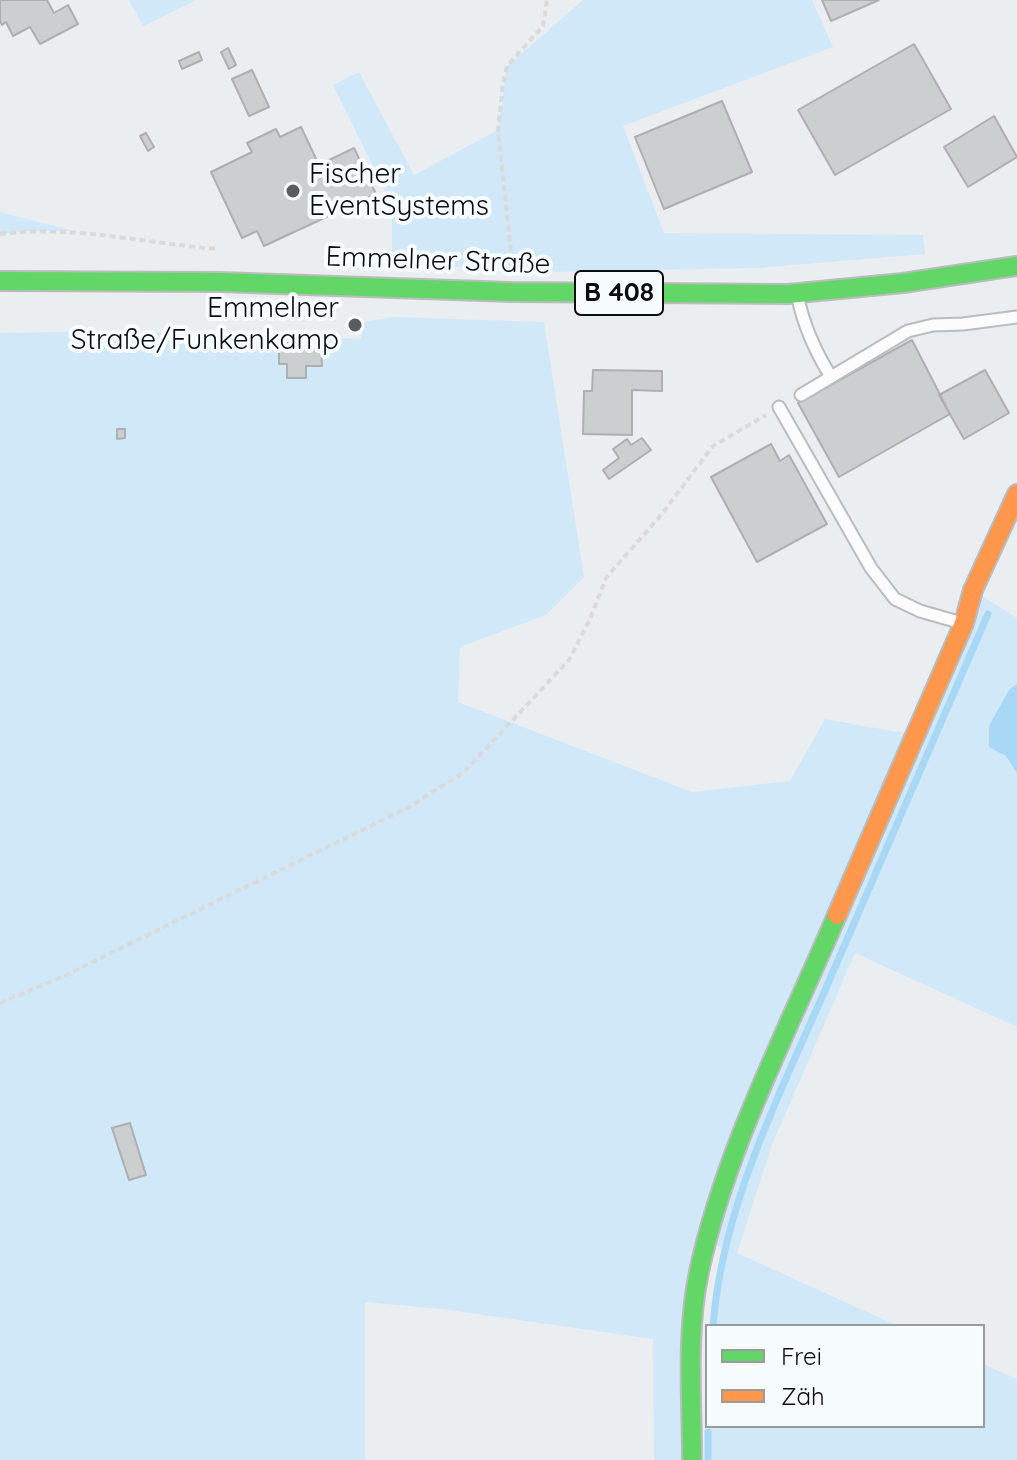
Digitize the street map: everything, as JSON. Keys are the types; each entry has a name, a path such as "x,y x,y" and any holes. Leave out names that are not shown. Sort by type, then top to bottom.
{"street":[{"name":"Emmelner Straße","path":"0,281 219,282 511,292 797,293 903,283 1017,266"},
{"path":"692,1460 692,1330 699,1273 720,1198 752,1112 964,623 973,590 1017,494"}],"lane":[{"path":"797,293 803,322 815,351 831,377"},
{"path":"801,395 908,331 933,325 1017,317"},
{"path":"779,407 871,568 895,599 920,611 964,623"}],"path":[{"path":"511,292 513,270 498,130 503,83 507,66 543,26 547,0"},
{"path":"0,234 74,231 227,250"},
{"path":"0,1003 64,976 409,807 463,773 569,660 606,578 661,515 713,446 779,407"}],"shaded area":[{"path":"129,0 197,0 143,26"},
{"path":"583,0 812,0 833,47 623,126 664,233 923,235 925,254 757,268 541,272 392,263 392,205 333,85 359,72 414,175 498,130 507,66"},
{"path":"0,212 74,231 0,234"},
{"path":"393,317 544,322 584,577 546,615 460,647 458,702 692,792 790,781 825,719 915,735 973,590 1017,618 1017,1027 855,953 772,1145 737,1253 894,1324 713,1324 716,1289 725,1249 708,1242 692,1460 654,1460 653,1339 441,1309 365,1302 365,1460 0,1460 0,333 112,331 277,337 279,343 321,343 322,337 361,339 363,322"},
{"path":"985,1365 1017,1379 1017,1460 708,1460 708,1428 985,1428"}],"water":[{"path":"1017,684 1017,773 1006,756 989,747 989,726 1009,690"}],"building":[{"path":"0,0 47,0 54,13 68,5 78,24 40,44 30,27 13,36 6,22 2,25 0,21"},
{"path":"822,0 879,0 831,21"},
{"path":"914,44 951,109 835,175 798,110"},
{"path":"228,48 236,65 229,69 221,52"},
{"path":"199,52 202,60 182,69 179,61"},
{"path":"252,70 269,107 249,116 232,79"},
{"path":"722,101 752,172 664,209 635,137"},
{"path":"994,116 1017,157 968,187 944,147"},
{"path":"301,127 319,165 354,148 376,194 264,246 257,231 242,238 211,172 252,152 247,143 276,129 280,137"},
{"path":"146,133 154,147 148,151 140,136"},
{"path":"912,340 950,414 839,477 798,403"},
{"path":"279,343 321,343 322,366 306,366 306,378 287,378 287,364 279,364"},
{"path":"593,370 662,371 662,391 632,390 632,435 583,434 584,391 592,391"},
{"path":"985,370 1009,413 964,439 939,395"},
{"path":"117,429 125,429 125,438 117,439"},
{"path":"642,438 651,450 609,479 603,470 619,458 613,449 627,439 631,445"},
{"path":"771,444 780,461 789,455 827,524 757,562 711,477"},
{"path":"130,1123 146,1175 129,1180 112,1128"}],"waterway":[{"path":"713,1324 728,1238 755,1153 988,614"},
{"path":"708,1432 708,1460"}],"traffic: fast":[{"path":"0,281 219,282 511,292 788,294 903,283 1017,266"},
{"path":"692,1460 692,1318 710,1226 759,1091 837,915"}],"traffic: slow":[{"path":"837,915 964,623 973,590 1017,494"}],"place":[{"name":"Fischer EventSystems","path":"293,191"},
{"name":"Emmelner Straße/Funkenkamp","path":"355,325"}]}
